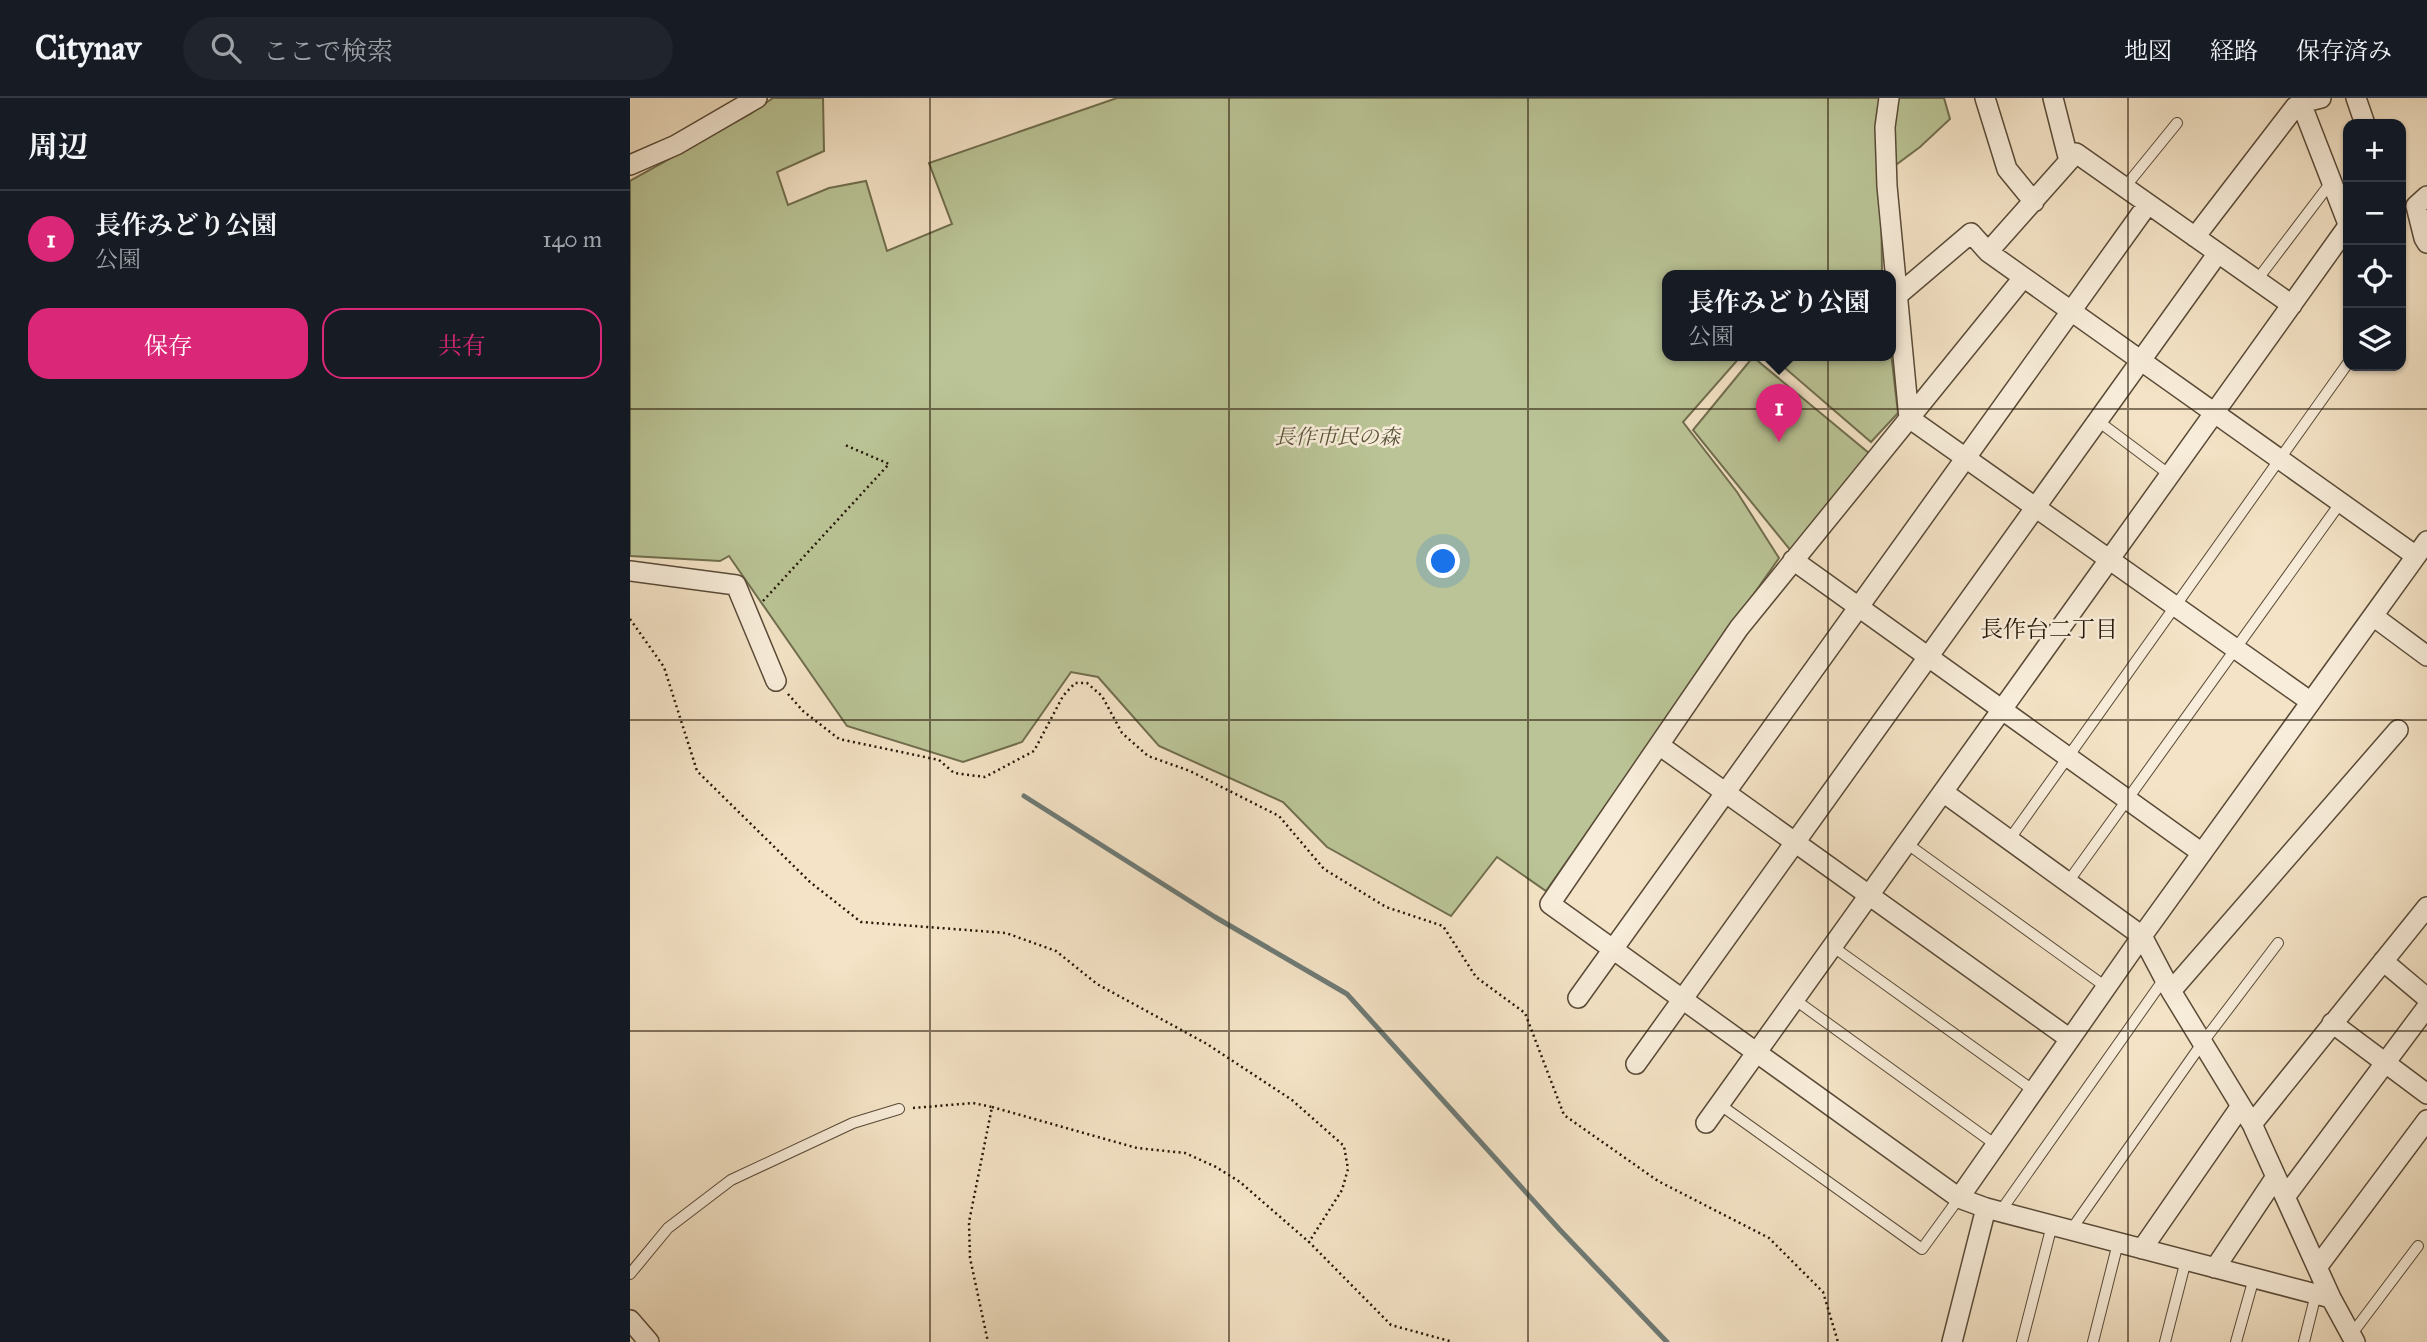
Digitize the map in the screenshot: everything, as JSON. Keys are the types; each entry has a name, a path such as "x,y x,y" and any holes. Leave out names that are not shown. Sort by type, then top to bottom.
{"street":[{"path":"630,165 676,145 757,98"},
{"path":"1889,98 1885,127 1886,186 1895,270"},
{"path":"1985,98 2007,169 2034,202"},
{"path":"2053,98 2069,161"},
{"path":"2195,237 2295,107 2321,98"},
{"path":"2356,98 2363,119"},
{"path":"2301,103 2343,211"},
{"path":"1988,253 2076,153 2292,305"},
{"path":"1578,998 2148,204"},
{"path":"2415,204 2427,243"},
{"path":"1706,1122 2343,232"},
{"path":"1898,295 1971,233 1988,253 2341,502 2422,549 2142,936 1959,1198"},
{"path":"1636,1064 2218,253"},
{"path":"1896,277 1909,418 2311,702"},
{"path":"2023,278 1739,628 1550,904 1959,1198 1993,1210 2323,1296"},
{"path":"1793,560 2202,853"},
{"path":"630,571 736,585 776,681"},
{"path":"2373,616 2427,656"},
{"path":"2168,985 2398,730"},
{"path":"1659,745 2070,1039"},
{"path":"1943,792 2142,936 2168,985 2252,1124 2318,1266 2323,1296 2353,1339"},
{"path":"2252,1124 2427,907"},
{"path":"2383,961 2427,997"},
{"path":"2286,1197 2427,1007"},
{"path":"2332,1023 2427,1094"},
{"path":"2142,1249 2241,1106"},
{"path":"2318,1266 2427,1120"},
{"path":"2215,1268 2275,1178"},
{"path":"1952,1342 1993,1210"},
{"path":"630,1320 649,1342"}],"lane":[{"path":"2125,187 2178,123"},
{"path":"2257,280 2332,181"},
{"path":"2009,840 2343,369"},
{"path":"2098,421 2170,475"},
{"path":"2068,882 2341,502"},
{"path":"1906,843 2106,987"},
{"path":"2022,1342 2061,1228 2278,943"},
{"path":"1832,946 2034,1091"},
{"path":"1993,1210 2168,985"},
{"path":"1794,999 1996,1145"},
{"path":"1719,1104 1922,1249 1959,1198"},
{"path":"630,1274 668,1228 731,1180 853,1123 899,1109"},
{"path":"2093,1342 2119,1243"},
{"path":"2353,1339 2418,1246"},
{"path":"2165,1342 2186,1260"},
{"path":"2236,1342 2254,1278"},
{"path":"2304,1342 2323,1296"}],"path":[{"path":"749,616 889,464 845,445"},
{"path":"630,619 664,667 697,771 810,882 862,922 1006,933 1056,951 1097,984 1207,1044 1292,1100 1344,1146 1348,1168 1342,1190 1309,1242"},
{"path":"776,681 803,711 839,739 939,760 954,773 985,777 1034,751 1063,696 1075,683 1087,683 1102,696 1122,733 1148,756 1190,771 1279,816 1324,869 1386,906 1443,926 1476,977 1525,1013 1564,1115 1658,1181 1769,1238 1823,1292 1838,1342"},
{"path":"899,1109 974,1103 1136,1147 1185,1153 1240,1182 1309,1242 1391,1325 1453,1342"},
{"path":"988,1342 970,1258 970,1222 992,1107"}],"green space":[{"name":"長作市民の森","path":"773,98 823,98 824,151 777,172 788,205 829,188 866,181 887,251 952,224 929,163 1117,98 1944,98 1950,119 1920,147 1881,176 1882,270 1662,270 1662,361 1737,361 1683,422 1737,492 1779,558 1546,891 1497,857 1451,916 1327,847 1283,802 1159,746 1098,677 1071,672 1022,742 963,762 847,726 729,556 720,561 630,556 630,181 750,114"},
{"path":"1750,361 1758,361 1870,454 1791,551 1693,430"},
{"path":"1777,361 1892,361 1898,413 1871,442"}],"waterway":[{"path":"1024,796 1215,917 1347,994 1560,1230 1667,1342"}],"place":[{"name":"長作みどり公園","path":"1779,442"}],"district":[{"name":"長作台二丁目","path":"2049,629"}]}
